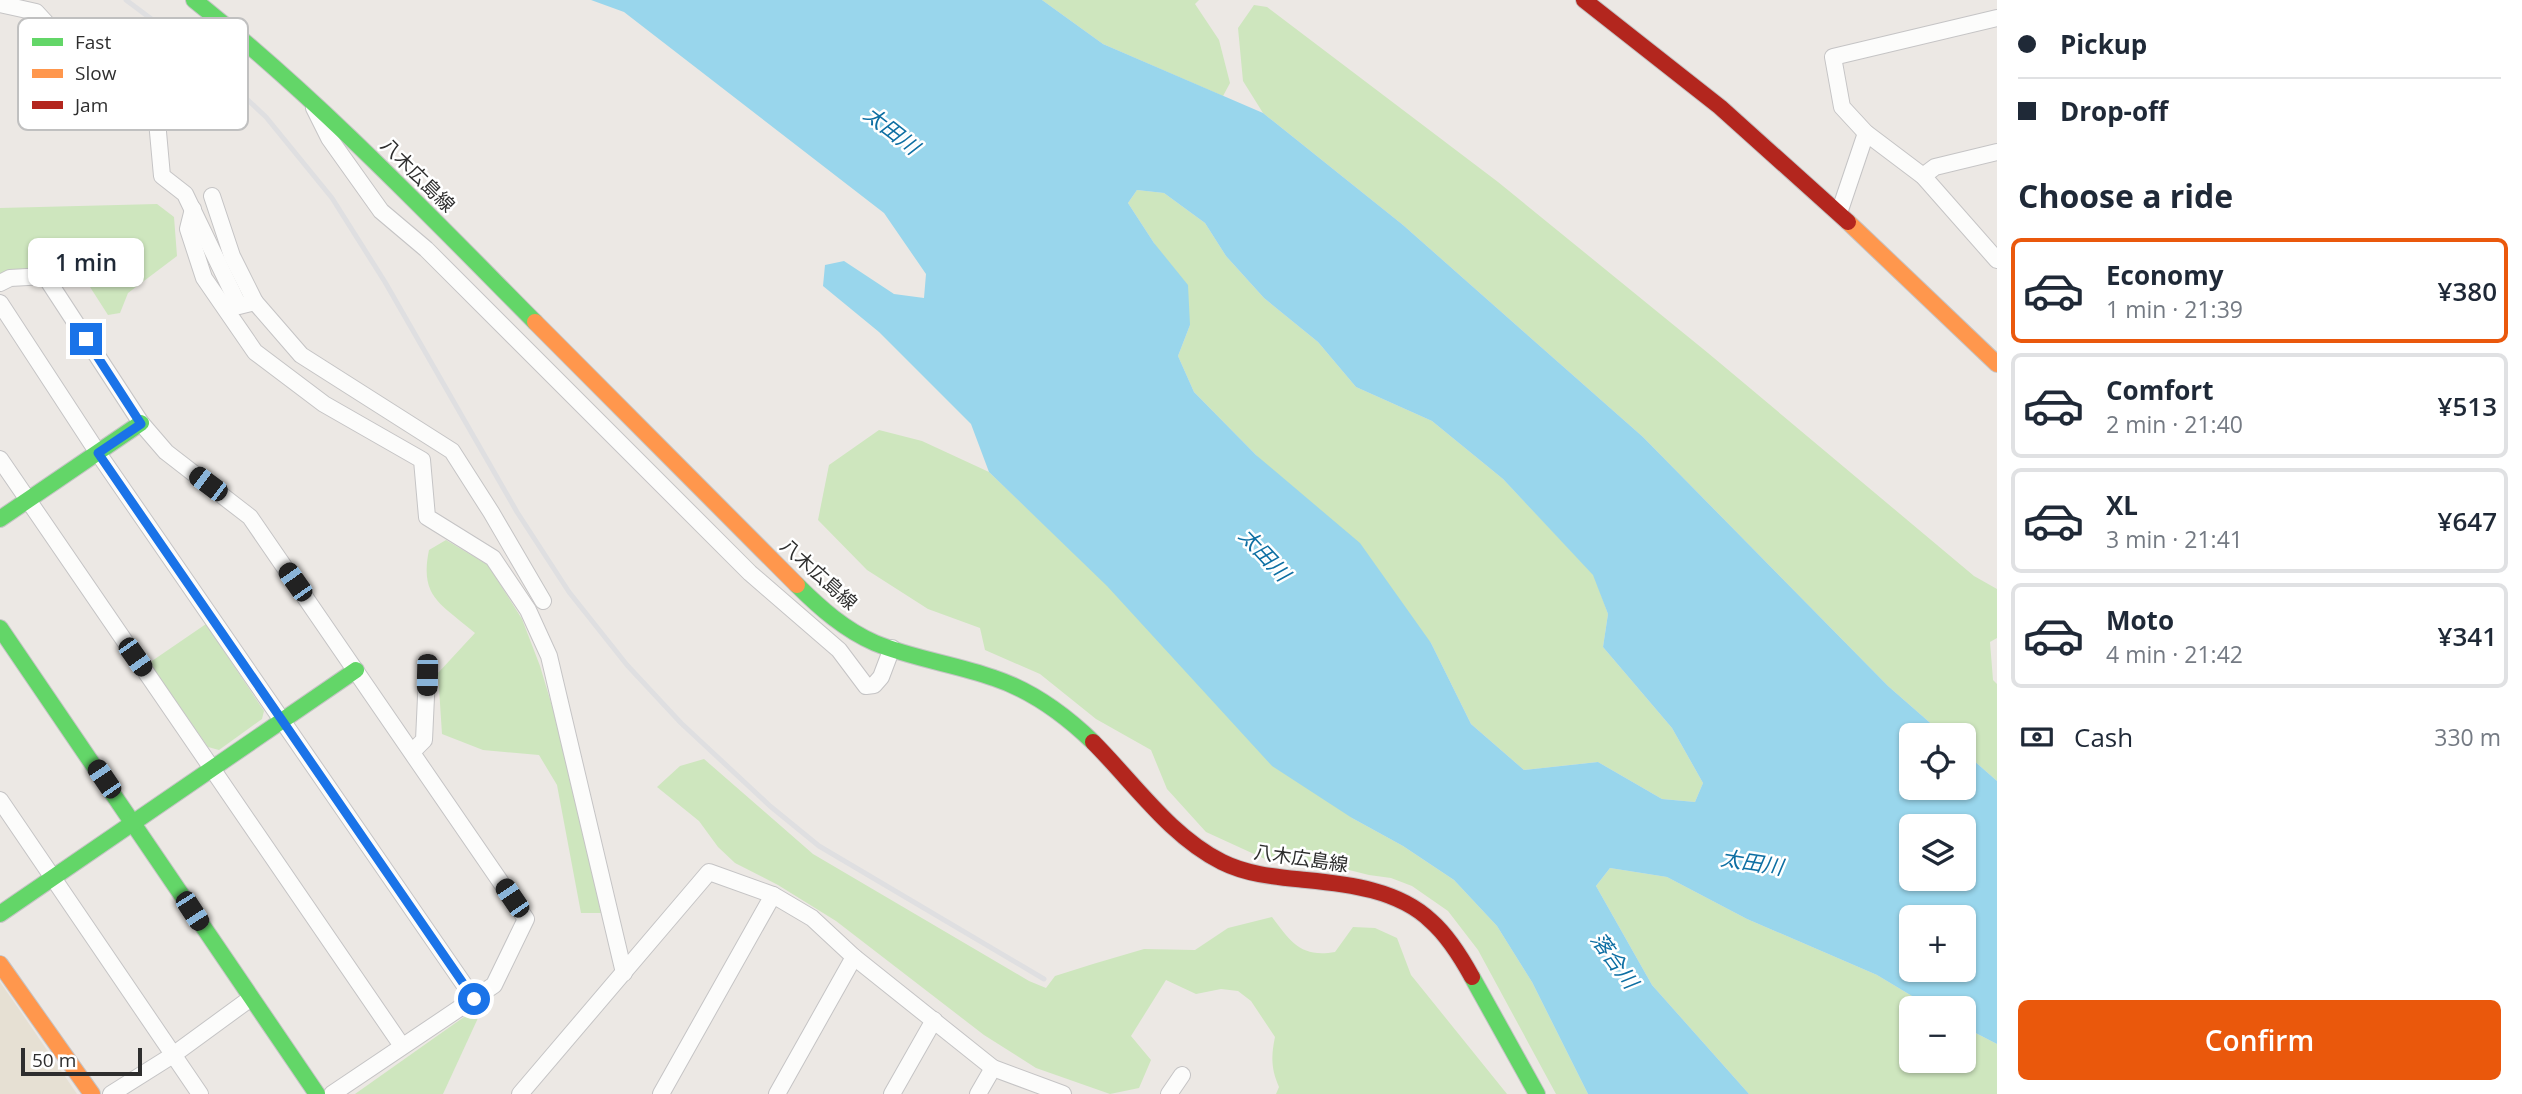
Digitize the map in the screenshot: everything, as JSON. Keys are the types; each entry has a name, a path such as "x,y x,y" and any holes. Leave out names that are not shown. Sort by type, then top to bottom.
{"street":[{"name":"八木広島線","path":"194,0 217,18"},
{"path":"1584,0 1720,107 1839,213 1997,364"},
{"path":"0,4 36,12 42,18"},
{"path":"1997,18 1833,57 1842,107 1866,133 1923,176 1997,260"},
{"name":"八木広島線","path":"248,43 367,153 818,606 842,625 876,643 990,676 1031,693 1078,727 1166,821 1209,855 1238,869 1277,879 1365,888 1399,900 1425,915 1451,943 1487,1001 1537,1094"},
{"path":"309,99 329,138 381,211 426,249 750,573 839,650 866,686 874,685 881,677 892,648"},
{"path":"158,130 162,176 185,194 239,306 255,302"},
{"path":"1839,213 1866,133"},
{"path":"1923,176 1935,167 1997,152"},
{"path":"212,196 232,256 255,302 301,355 452,451 543,601"},
{"path":"193,209 188,229 204,278 255,352 324,404 422,460 427,517 493,558 528,610 549,656 624,973"},
{"path":"0,283 10,278 45,276 141,424 166,452 250,517 526,919 494,985 332,1094"},
{"path":"0,303 98,453 474,999"},
{"path":"0,519 141,424"},
{"path":"0,459 402,1046"},
{"path":"0,628 317,1094"},
{"path":"0,914 356,670"},
{"path":"412,752 424,740 427,675"},
{"path":"0,800 200,1094"},
{"path":"520,1094 709,872 773,895 812,918 854,957 993,1068 1063,1094"},
{"path":"661,1094 773,895"},
{"path":"776,1094 854,957"},
{"path":"0,964 92,1094"},
{"path":"111,1094 173,1055 251,999"},
{"path":"892,1094 934,1020"},
{"path":"978,1094 993,1068"},
{"path":"1169,1094 1182,1074"}],"shaded area":[{"path":"0,982 23,1015 77,1094 0,1094"}],"green space":[{"path":"1042,0 1199,0 1195,4 1219,40 1230,83 1223,96 1103,44"},
{"path":"1254,5 1267,7 1498,182 1708,353 1974,576 1997,589 1997,638 1990,642 1993,680 1997,684 1997,781 1976,763 1976,723 1930,723 1888,686 1643,437 1403,225 1263,113 1243,81 1238,28"},
{"path":"1137,190 1164,193 1205,223 1226,256 1264,298 1318,342 1356,387 1432,421 1503,479 1594,575 1608,614 1603,647 1672,728 1703,783 1695,802 1662,799 1598,762 1524,770 1471,724 1431,643 1194,392 1178,356 1190,325 1154,243 1128,203"},
{"path":"157,204 174,217 177,256 128,293 120,313 108,315 83,276 66,258 45,276 0,283 0,208"},
{"path":"879,430 922,441 989,472 1352,818 1403,846 1454,880 1497,926 1532,982 1588,1094 1556,1094 1478,950 1448,911 1412,886 1391,878 1341,868 1265,859 1206,832 1167,789 1151,750 1096,719 1040,674 985,650 980,628 928,609 867,570 818,520 829,465"},
{"path":"446,540 488,565 522,619 540,666 561,736 601,913 581,913 557,785 539,755 483,750 442,734 438,673 475,633 443,607 430,590 427,579 429,550"},
{"path":"206,624 264,711 262,719 219,750 208,747 149,663"},
{"path":"704,759 813,854 1029,981 1046,988 1055,976 1093,964 1144,949 1195,950 1228,928 1272,917 1291,941 1313,953 1335,952 1353,927 1375,928 1397,938 1411,975 1507,1094 1276,1094 1279,1087 1273,1062 1275,1037 1251,1001 1238,991 1221,989 1196,994 1166,980 1131,1036 1151,1060 1139,1088 1110,1094 1036,1068 984,1035 836,921 778,885 735,863 718,847 699,821 657,787 680,766"},
{"path":"1610,868 1667,877 1747,919 1877,975 1912,996 1899,996 1899,1073 1976,1073 1976,1033 1997,1044 1997,1094 1749,1094 1652,985 1596,886"},
{"path":"471,1012 478,1018 443,1094 355,1094"}],"water":[{"path":"591,0 1042,0 1103,44 1263,113 1403,225 1643,437 1888,686 1930,723 1899,723 1899,800 1976,800 1976,763 1997,781 1997,1044 1976,1033 1976,996 1912,996 1877,975 1747,919 1667,877 1610,868 1596,886 1652,985 1749,1094 1588,1094 1532,982 1497,926 1454,880 1272,766 1107,586 989,472 971,424 879,332 823,286 825,265 844,261 894,294 924,298 926,274 884,213 624,12","holes":["1137,190 1164,193 1205,223 1226,256 1264,298 1318,342 1356,387 1432,421 1503,479 1593,575 1608,614 1603,647 1672,728 1703,783 1695,802 1662,799 1598,762 1524,770 1471,724 1431,643 1360,543 1256,455 1194,392 1178,356 1190,325 1188,285 1154,243 1128,203"]}],"railway":[{"path":"126,0 150,18"},
{"path":"248,100 266,117 332,198 385,282 517,512 569,592 627,665 681,723 770,806 819,846 1044,979"}],"traffic: fast":[{"path":"194,0 216,18"},
{"path":"248,45 411,197 535,322"},
{"path":"0,519 141,423"},
{"path":"797,585 833,618 864,638 1008,683 1047,704 1093,742"},
{"path":"0,628 317,1094"},
{"path":"0,914 356,670"},
{"path":"1472,977 1537,1094"}],"traffic: slow":[{"path":"1848,222 1997,364"},
{"path":"535,322 797,585"},
{"path":"0,964 92,1094"}],"traffic: jam":[{"path":"1584,0 1720,107 1848,222"},
{"path":"1093,742 1153,808 1203,851 1222,862 1252,873 1372,890 1404,902 1443,933 1472,977"}],"route":[{"path":"86,339 141,424 98,453 474,999"}],"water label":[{"name":"太田川","path":"892,130"},
{"name":"太田川","path":"1265,554"},
{"name":"太田川","path":"1752,862"},
{"name":"落合川","path":"1615,960"}]}
